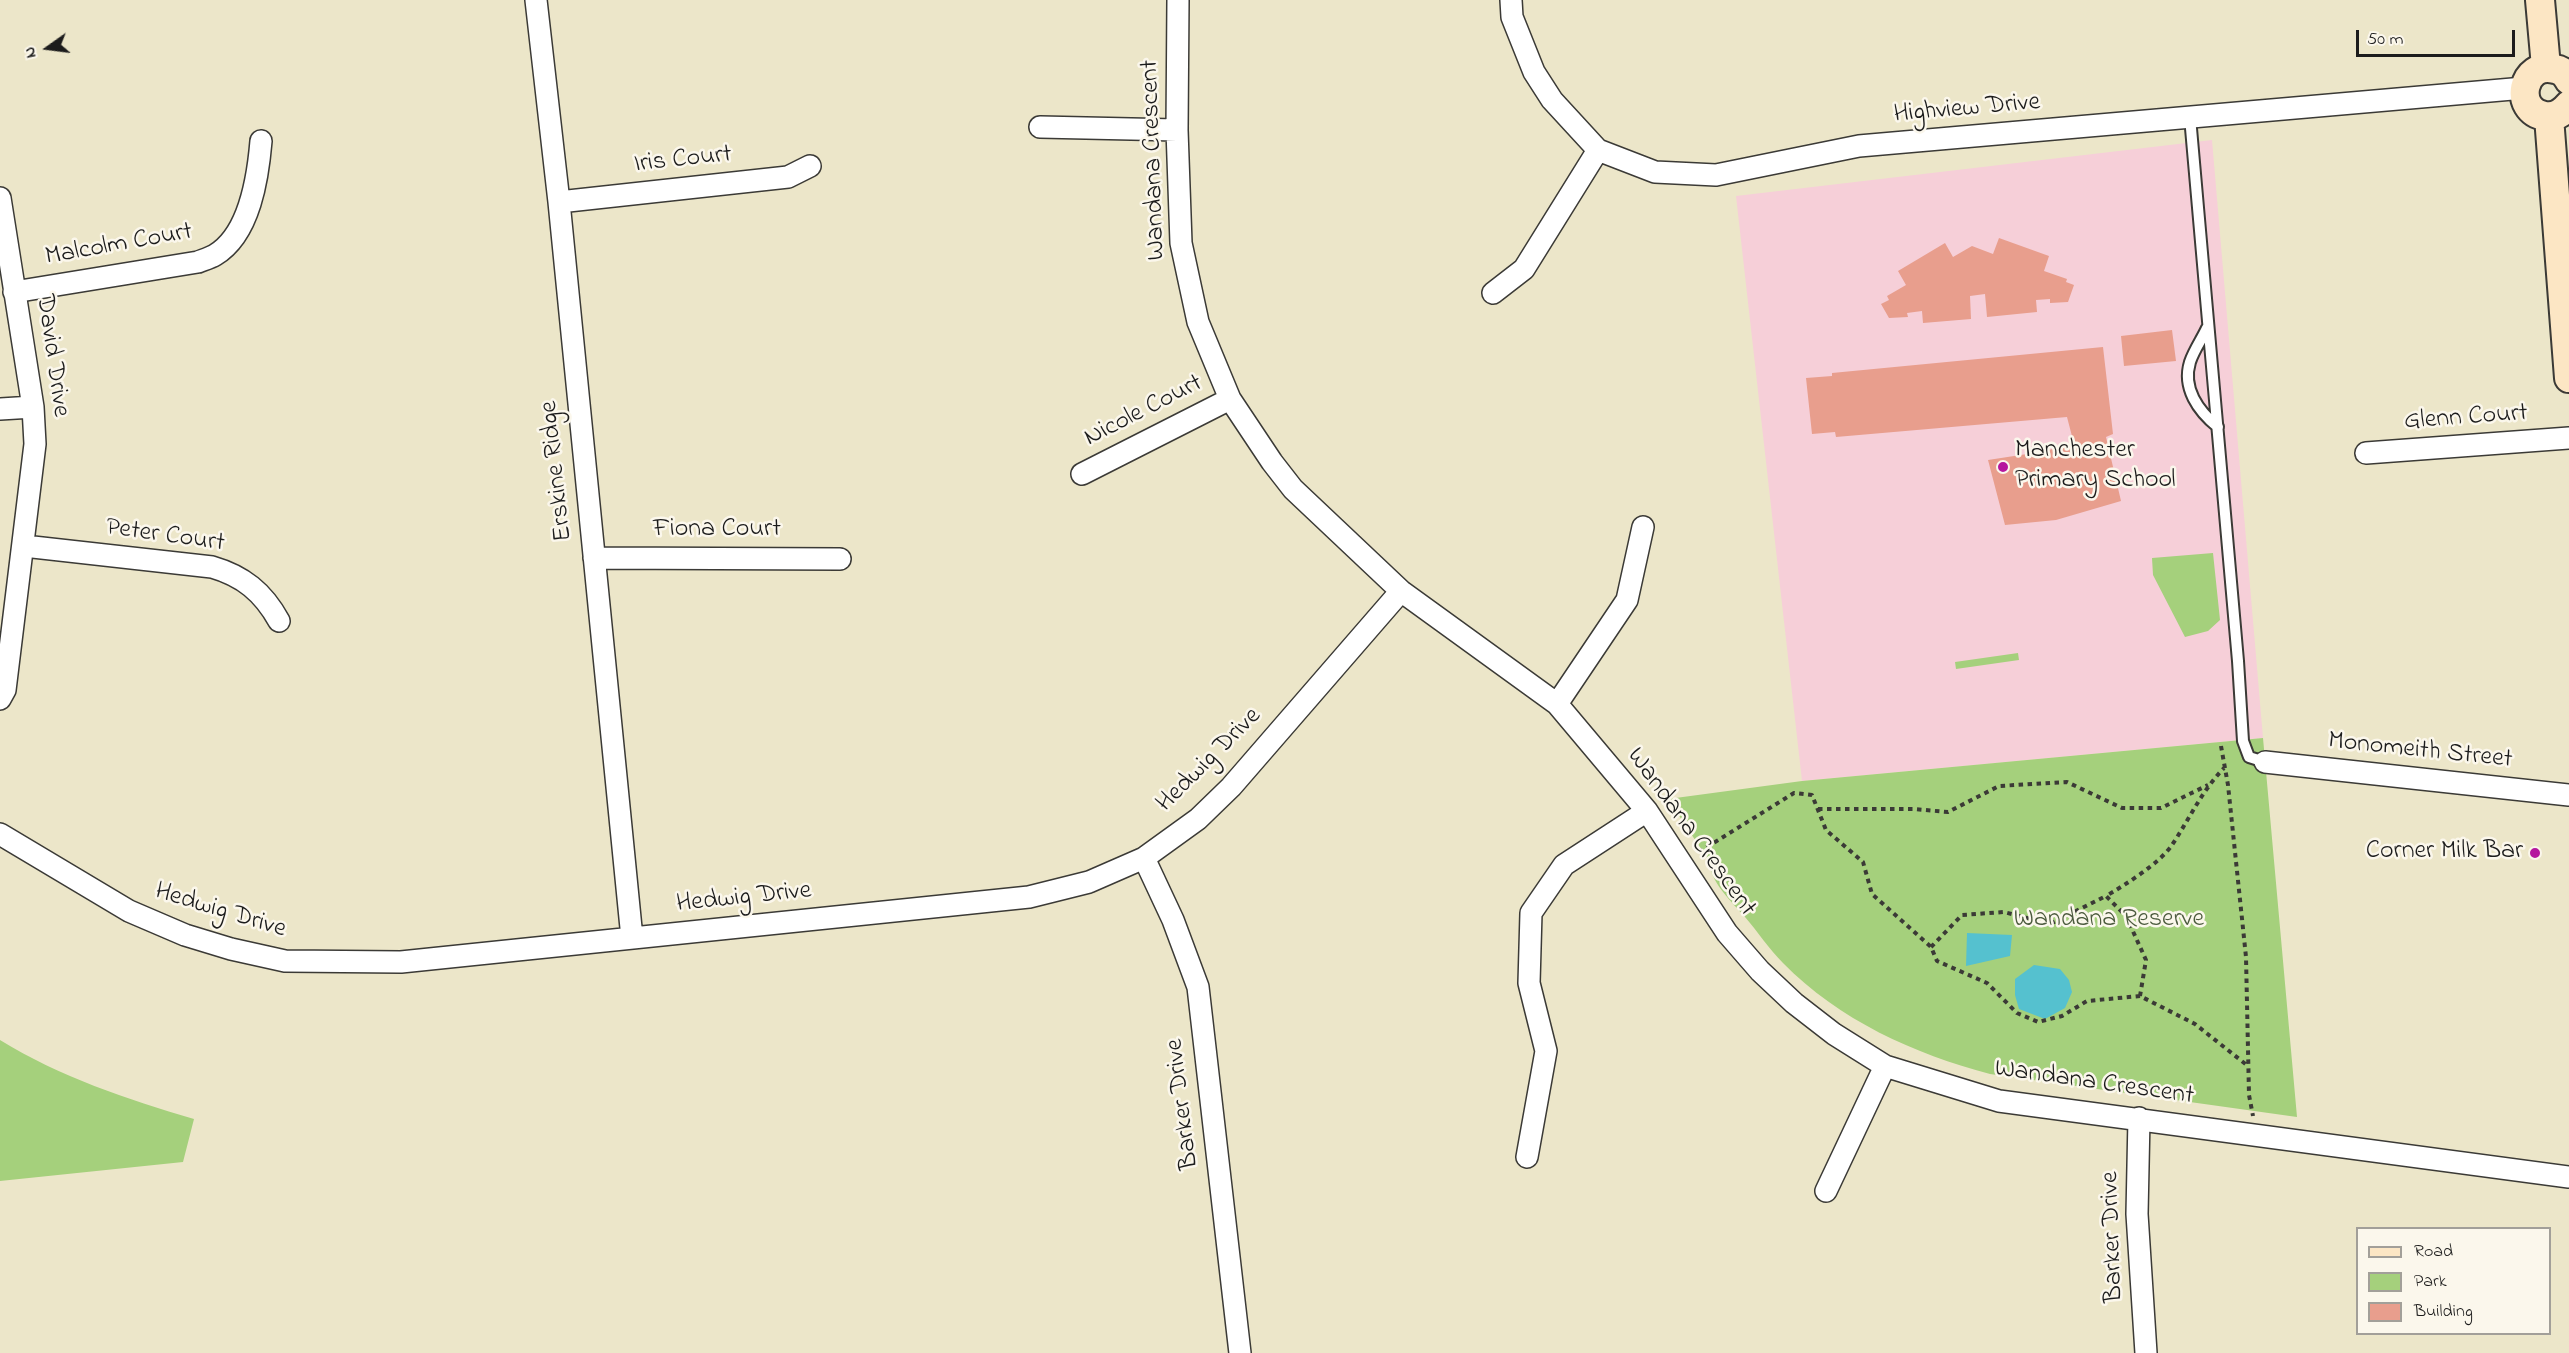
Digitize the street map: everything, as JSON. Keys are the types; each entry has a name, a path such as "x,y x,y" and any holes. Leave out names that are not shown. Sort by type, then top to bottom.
{"main road":[{"path":"2540,0 2558,74 2536,70 2528,78 2524,88 2524,99 2529,109 2538,115 2559,111 2569,378"}],"street":[{"name":"Erskine Ridge","path":"536,0 559,202 632,938"},
{"name":"Wandana Crescent","path":"1178,0 1177,130 1181,243 1198,322 1230,399 1293,489 1401,591 1557,704 1647,811 1727,933 1760,972 1794,1003 1834,1034 1885,1066 1999,1101 2139,1118 2569,1178"},
{"name":"Highview Drive","path":"1511,0 1512,17 1534,72 1552,100 1598,150 1655,172 1716,175 1859,146 2524,88"},
{"path":"1040,127 1177,130"},
{"name":"Malcolm Court","path":"14,292 198,262 215,255 230,242 252,198 258,174 261,141"},
{"path":"1493,293 1524,269 1598,150"},
{"name":"Iris Court","path":"559,202 788,177 810,166"},
{"name":"David Drive","path":"0,198 33,407 35,444 5,690 0,699"},
{"name":"Nicole Court","path":"1082,474 1230,399"},
{"path":"0,409 33,407"},
{"name":"Glenn Court","path":"2366,453 2569,438"},
{"path":"1557,704 1627,600 1643,527"},
{"name":"Peter Court","path":"24,546 221,570 247,581 262,595 279,621"},
{"name":"Fiona Court","path":"594,558 840,559"},
{"name":"Hedwig Drive","path":"0,834 129,911 185,935 285,962 401,962 1029,897 1089,882 1144,858 1198,819 1231,787 1401,591"},
{"name":"Monomeith Street","path":"2265,762 2569,795"},
{"path":"1527,1157 1546,1051 1529,983 1531,913 1564,865 1647,811"},
{"name":"Barker Drive","path":"1144,858 1173,920 1197,987 1240,1353"},
{"path":"1826,1191 1885,1066"},
{"name":"Barker Drive","path":"2139,1118 2138,1214 2145,1353"}],"lane":[{"path":"2190,117 2243,741 2249,757 2265,762"},
{"path":"2208,326 2190,363 2188,377 2190,391 2196,404 2218,427"}],"path":[{"path":"2221,746 2246,957 2249,1095 2257,1135"},
{"path":"1931,947 1962,915 2004,912 2050,924 2129,883 2171,848 2208,785 2225,768"},
{"path":"1818,809 1913,809 1948,812 1999,786 2067,782 2122,808 2161,808 2208,785"},
{"path":"1682,863 1794,793 1812,795 1826,830 1863,862 1872,894 1931,947 1937,961 1987,983 2017,1013 2038,1022 2062,1016 2087,1001 2140,996 2195,1024 2248,1066"},
{"path":"2106,896 2126,916 2146,960 2140,996"}],"shaded area":[{"name":"Manchester Primary School","path":"2212,140 2263,738 1802,781 1736,196"}],"green space":[{"path":"2213,553 2220,620 2208,631 2185,637 2153,575 2152,558"},
{"path":"2018,653 2019,660 1956,669 1955,662"},
{"name":"Wandana Reserve","path":"2263,738 2297,1117 1990,1074 1933,1056 1879,1032 1828,1002 1778,958 1717,884 1709,861 1668,799 1802,781"},
{"path":"0,1040 46,1065 94,1086 194,1119 183,1162 0,1181"}],"water":[{"path":"1967,933 2012,935 2010,956 1966,966"},
{"path":"2034,965 2060,969 2069,980 2072,992 2065,1008 2045,1019 2019,1009 2015,995 2015,979"}],"building":[{"path":"1999,238 2049,256 2044,271 2067,279 2066,282 2074,285 2068,302 2050,303 2050,299 2036,300 2037,312 1987,317 1985,294 1970,296 1971,319 1923,323 1922,311 1907,313 1908,317 1889,318 1881,304 1889,300 1887,296 1906,285 1898,271 1945,243 1953,257 1972,246 1993,254"},
{"path":"2172,330 2176,361 2124,366 2121,336"},
{"path":"2103,347 2113,434 2106,437 2121,501 2056,520 2005,525 1988,460 2074,444 2067,417 1836,437 1835,432 1812,434 1806,378 1832,376 1832,373"}],"place":[{"name":"Manchester Primary School","path":"2003,467"},
{"name":"Corner Milk Bar","path":"2535,853"}]}
